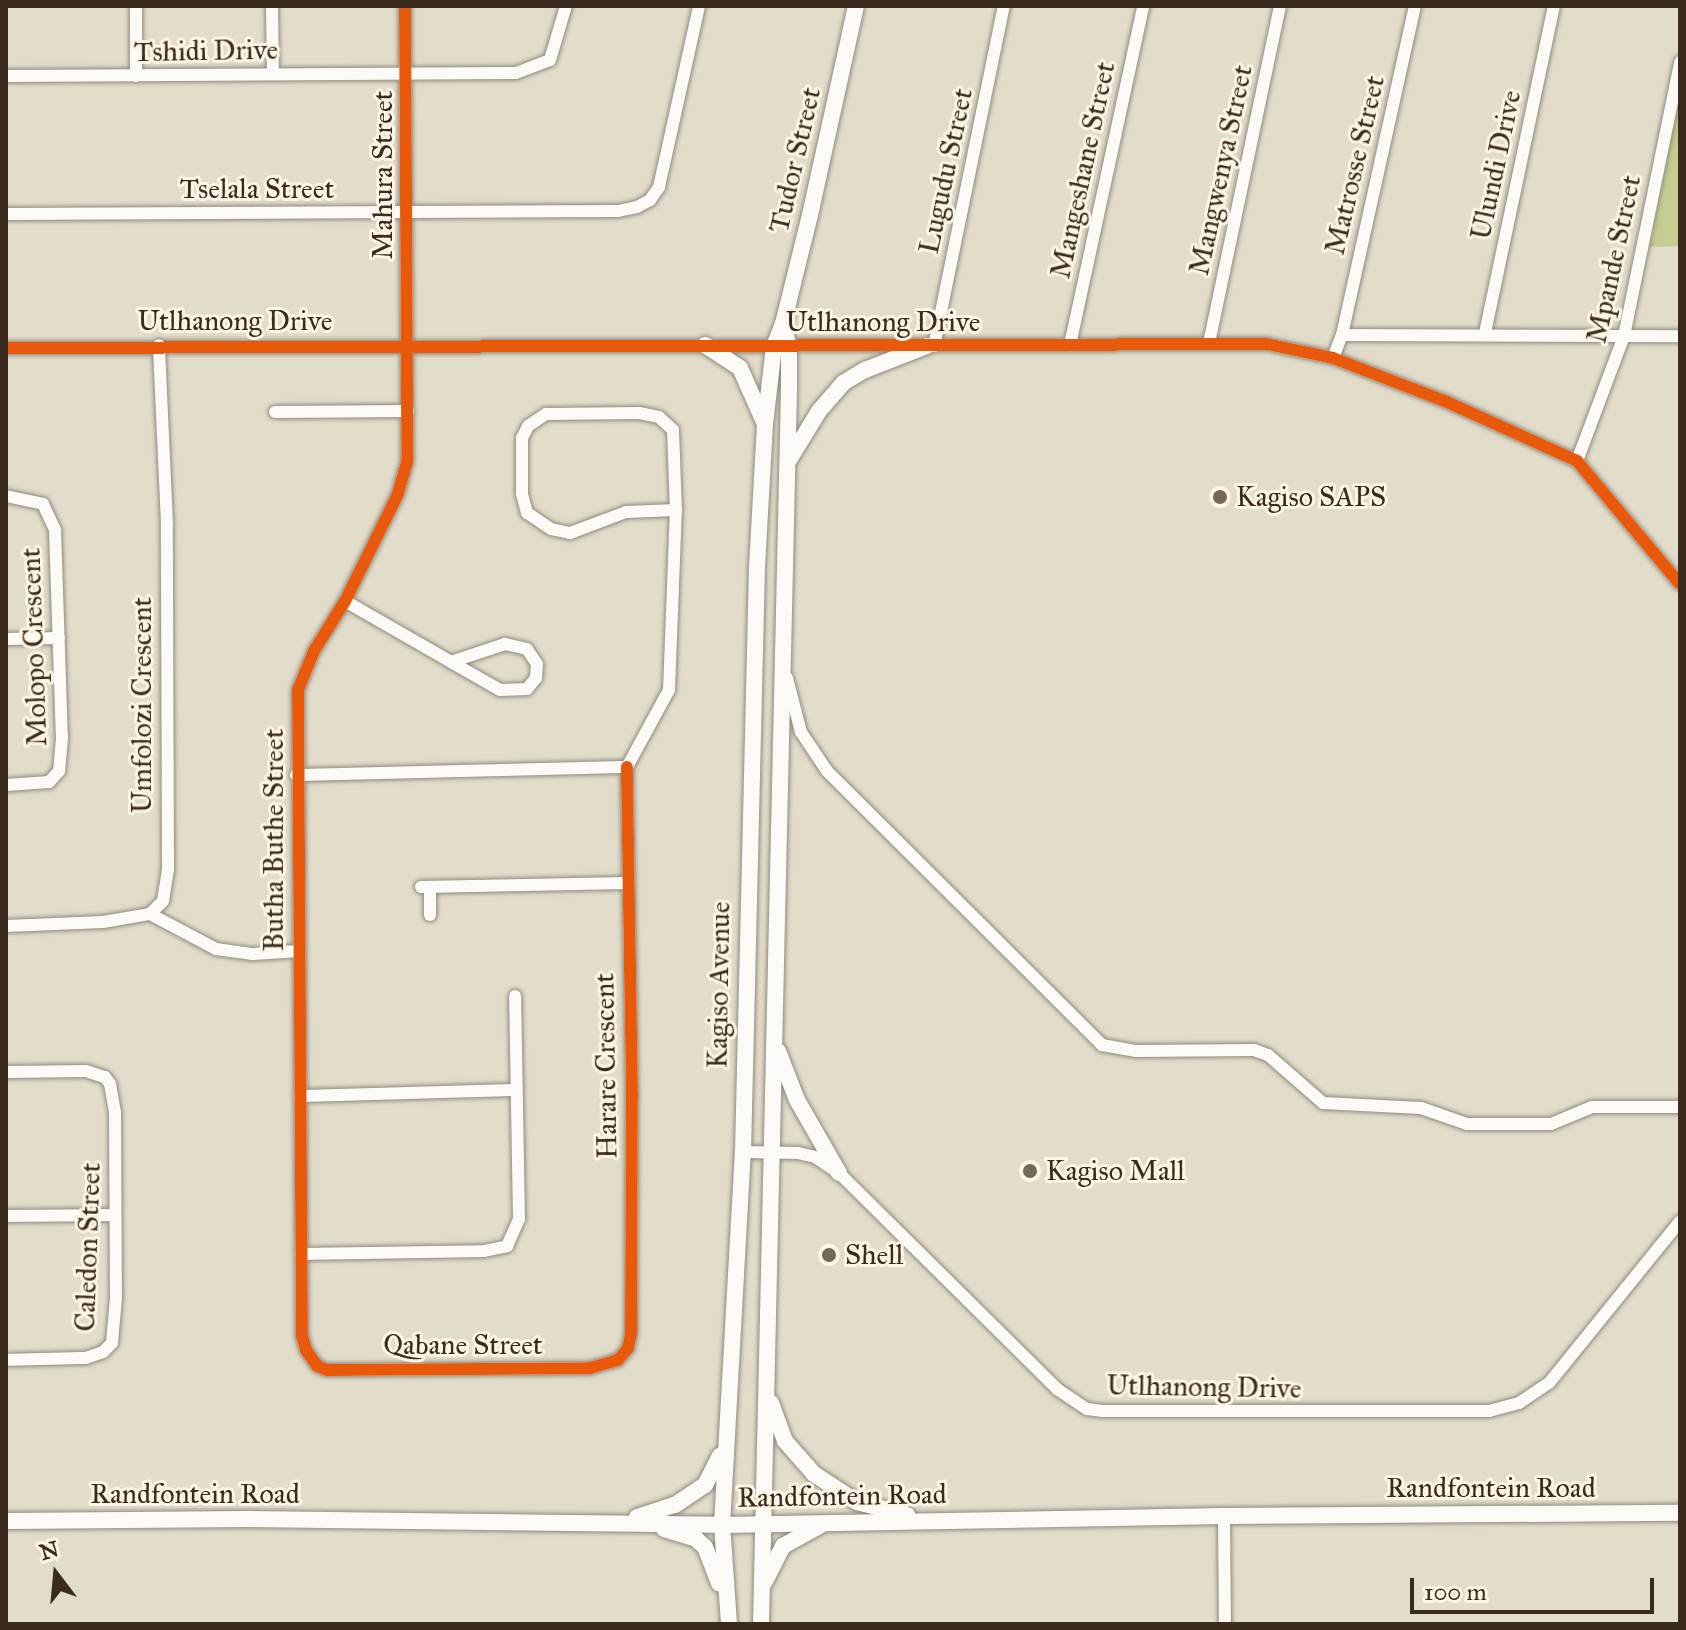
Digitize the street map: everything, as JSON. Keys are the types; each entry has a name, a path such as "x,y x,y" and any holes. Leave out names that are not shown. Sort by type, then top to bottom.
{"street":[{"path":"136,6 136,76"},
{"path":"272,6 273,74"},
{"name":"Mahura Street","path":"405,6 408,344"},
{"name":"Tshidi Drive","path":"6,76 530,71 550,60 566,6"},
{"name":"Tselala Street","path":"6,214 618,211 650,200 659,187 699,6"},
{"name":"Tudor Street","path":"781,347 783,324 856,6"},
{"name":"Lugudu Street","path":"930,346 1004,6"},
{"name":"Mangeshane Street","path":"1070,345 1143,6"},
{"name":"Mangwenya Street","path":"1209,343 1280,6"},
{"name":"Matrosse Street","path":"1342,335 1415,6"},
{"name":"Ulundi Drive","path":"1485,333 1554,6"},
{"name":"Mpande Street","path":"1577,461 1624,336 1678,88 1680,62"},
{"path":"1333,358 1342,335 1485,333 1680,336"},
{"name":"Utlhanong Drive","path":"6,348 408,344 781,347 1267,344 1333,358 1470,412 1577,461 1680,584"},
{"name":"Butha Buthe Street","path":"310,1359 302,1336 296,775 298,690 314,651 345,601 404,478 408,344"},
{"name":"Umfolozi Crescent","path":"150,914 163,901 168,869 167,524 159,345"},
{"path":"705,345 740,368 765,424"},
{"path":"787,463 819,411 843,383 865,370 930,346"},
{"name":"Kagiso Avenue","path":"728,1620 722,1525 743,1152 757,582 765,424 781,347"},
{"name":"Kagiso Avenue","path":"761,1624 787,463 781,347"},
{"path":"275,412 408,411"},
{"path":"296,775 627,767 669,690 676,510 676,441 673,430 659,417 639,413 546,414 524,431 523,504 527,513 551,529 570,533 626,512 676,510"},
{"name":"Molopo Crescent","path":"6,496 34,499 43,504 52,518 62,738 59,771 49,782 6,785"},
{"path":"345,601 451,662 510,692 527,689 533,683 537,664 527,649 505,644 451,662"},
{"path":"6,639 59,638"},
{"path":"782,658 801,732 810,749 836,781 1102,1045 1136,1051 1254,1050 1268,1055 1323,1103 1421,1108 1467,1124 1551,1124 1592,1107 1680,1107"},
{"name":"Harare Crescent","path":"618,1360 628,1348 631,1334 632,1095 627,767"},
{"path":"430,915 426,887 627,883"},
{"path":"6,926 103,922 150,914 216,949 253,954 299,951"},
{"path":"301,1254 484,1251 507,1246 519,1219 515,996"},
{"path":"774,1038 797,1100 839,1173"},
{"name":"Caledon Street","path":"6,1072 74,1071 105,1077 114,1094 116,1298 112,1343 86,1358 6,1360"},
{"path":"300,1096 516,1090"},
{"name":"Utlhanong Drive","path":"743,1152 808,1155 839,1173 1057,1389 1087,1409 1128,1413 1489,1411 1519,1403 1549,1383 1680,1221"},
{"path":"6,1216 114,1215"},
{"name":"Qabane Street","path":"310,1359 327,1370 590,1368 618,1360"},
{"path":"766,1378 775,1419 785,1441 814,1474 857,1502 925,1520"},
{"path":"630,1521 675,1505 705,1485 717,1467 727,1431"},
{"name":"Randfontein Road","path":"6,1521 630,1521 722,1525 1224,1516 1680,1513"},
{"path":"1224,1516 1225,1624"},
{"path":"630,1521 688,1536 705,1547 716,1570 728,1620"},
{"path":"760,1592 783,1546 826,1522"}],"green space":[{"path":"1678,99 1680,246 1650,247"}],"cycle path":[{"path":"405,6 407,462 397,496 345,601 314,651 298,690 302,1336 306,1350 317,1366 327,1370 590,1368 618,1360 628,1348 631,1334 632,1095 627,767"},
{"path":"6,348 1267,344 1333,358 1447,402 1577,461 1680,584"}],"place":[{"name":"Kagiso SAPS","path":"1220,497"},
{"name":"Kagiso Mall","path":"1030,1171"},
{"name":"Shell","path":"829,1255"}]}
